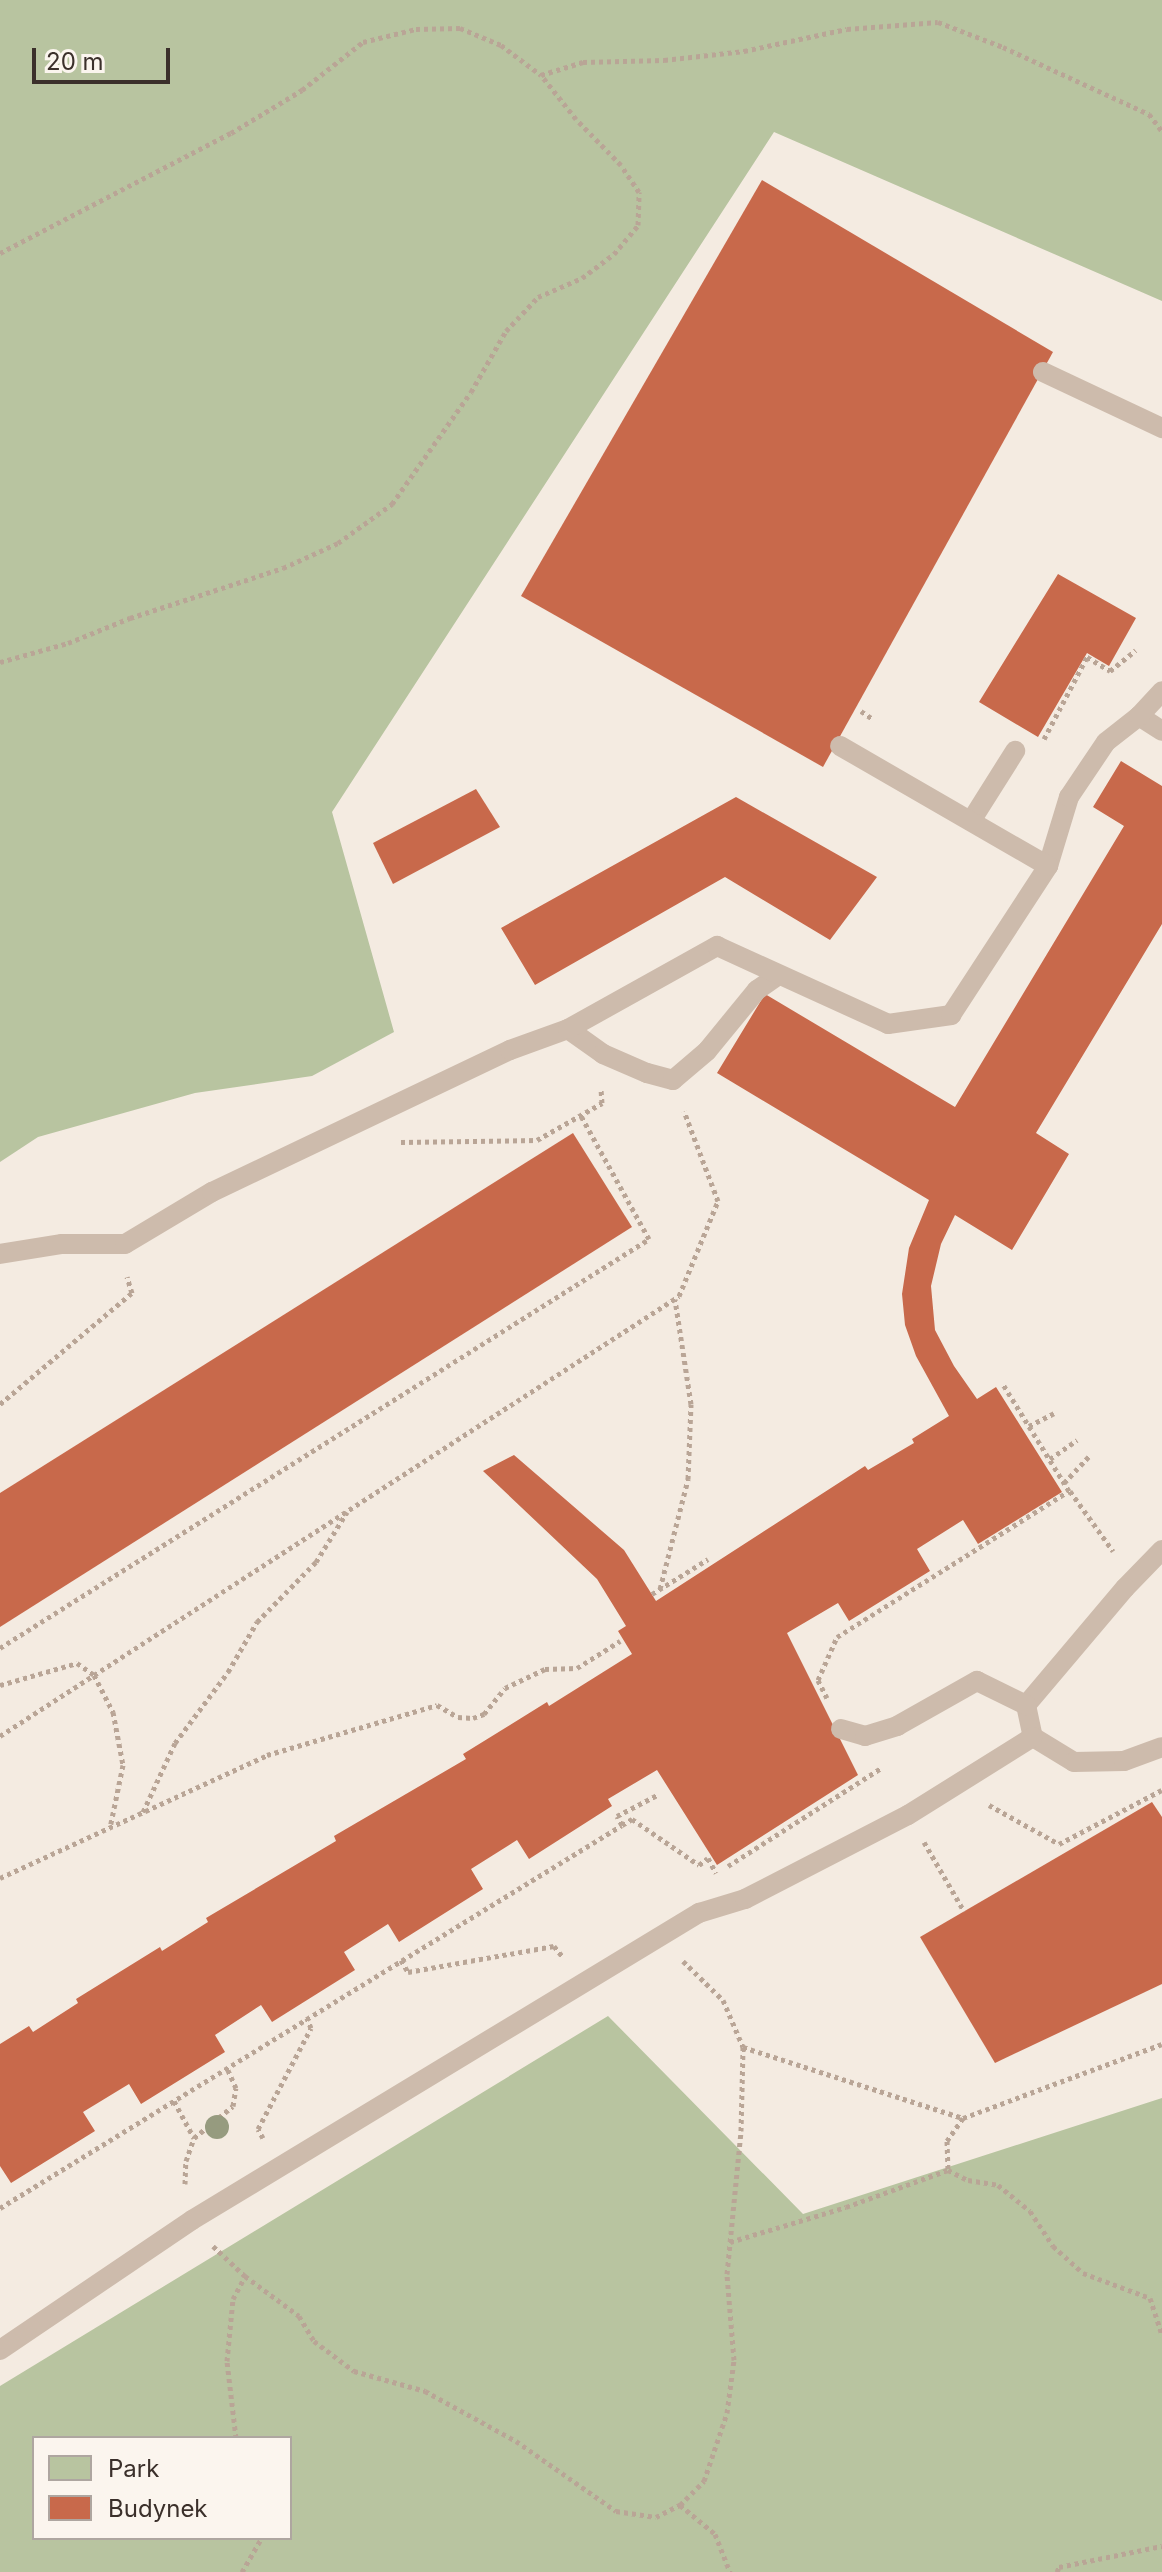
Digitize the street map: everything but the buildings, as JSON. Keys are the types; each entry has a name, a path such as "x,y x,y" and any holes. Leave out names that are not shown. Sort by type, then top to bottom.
{"lane":[{"path":"1043,372 1162,428"},
{"path":"0,1254 62,1244 125,1244 238,1179 510,1050 568,1029 717,946 888,1024 951,1015 1048,866 1069,797 1106,742 1139,716 1162,691"},
{"path":"1139,716 1162,731"},
{"path":"840,746 1048,866"},
{"path":"971,821 1015,751"},
{"path":"568,1029 603,1054 647,1073 673,1080 707,1051 757,990 777,976"},
{"path":"1026,1705 1125,1588 1162,1550"},
{"path":"841,1729 865,1736 897,1726 977,1681 1026,1705"},
{"path":"1026,1705 1033,1737 1074,1762 1124,1761 1162,1747"},
{"path":"0,2350 699,1913 745,1899 894,1822 1033,1737"}],"path":[{"path":"541,75 583,62 678,59 744,51 847,29 938,22 1003,47 1149,114 1162,131"},
{"path":"0,253 231,133 302,90 363,42 416,29 460,28 501,45 541,75 576,119 621,165 639,192 638,225 614,254 582,278 538,297 506,331 456,415 392,504 338,543 283,568 130,618 68,643 0,662"},
{"path":"1037,753 1087,657 1110,671 1136,650"},
{"path":"861,711 873,719"},
{"path":"660,1589 688,1479 691,1404 675,1299 718,1201 673,1080"},
{"path":"399,1142 537,1140 602,1103"},
{"path":"0,1648 649,1239 581,1116"},
{"path":"0,1404 132,1293 123,1264"},
{"path":"0,1736 675,1299"},
{"path":"1003,1384 1069,1491 1115,1553"},
{"path":"1029,1426 1054,1413"},
{"path":"1050,1459 1077,1440"},
{"path":"1064,1483 1089,1456"},
{"path":"841,1729 818,1680 837,1637 1069,1491"},
{"path":"142,1813 175,1743 228,1672 257,1622 316,1562 350,1509"},
{"path":"652,1594 708,1559"},
{"path":"0,1877 267,1755 437,1705 458,1717 473,1718 484,1714 505,1688 545,1669 577,1668 620,1641"},
{"path":"0,1685 77,1663 94,1675 113,1712 123,1765 110,1829"},
{"path":"0,2208 632,1819 699,1865 708,1858 716,1873 865,1782 888,1763"},
{"path":"980,1804 991,1805 1059,1844 1162,1790"},
{"path":"622,1825 617,1816 659,1794"},
{"path":"927,1833 920,1836 964,1911"},
{"path":"401,1960 408,1972 554,1946 562,1956"},
{"path":"227,2068 236,2088 233,2106 194,2138 186,2161 184,2191 197,2228 245,2276 299,2316 314,2341 354,2371 425,2391 516,2441 616,2511 656,2517 680,2505 704,2481 727,2413 734,2360 727,2274 741,2131 743,2047 723,2000 672,1950"},
{"path":"263,2138 258,2129 311,2028 307,2018"},
{"path":"948,2168 947,2141 963,2118 1162,2044"},
{"path":"743,2047 963,2118"},
{"path":"174,2101 194,2138"},
{"path":"730,2240 948,2168"},
{"path":"948,2168 968,2180 998,2185 1030,2211 1053,2246 1083,2273 1150,2298 1162,2336"},
{"path":"236,2436 227,2361 233,2299 245,2276"},
{"path":"680,2505 715,2534 730,2572"},
{"path":"242,2572 255,2555 261,2540"},
{"path":"1057,2572 1059,2567 1162,2546"}],"green space":[{"path":"0,0 1162,0 1162,301 774,132 332,812 394,1032 312,1076 195,1093 38,1137 0,1162"},
{"path":"608,2016 803,2214 1162,2098 1162,2572 0,2572 0,2386"}]}
